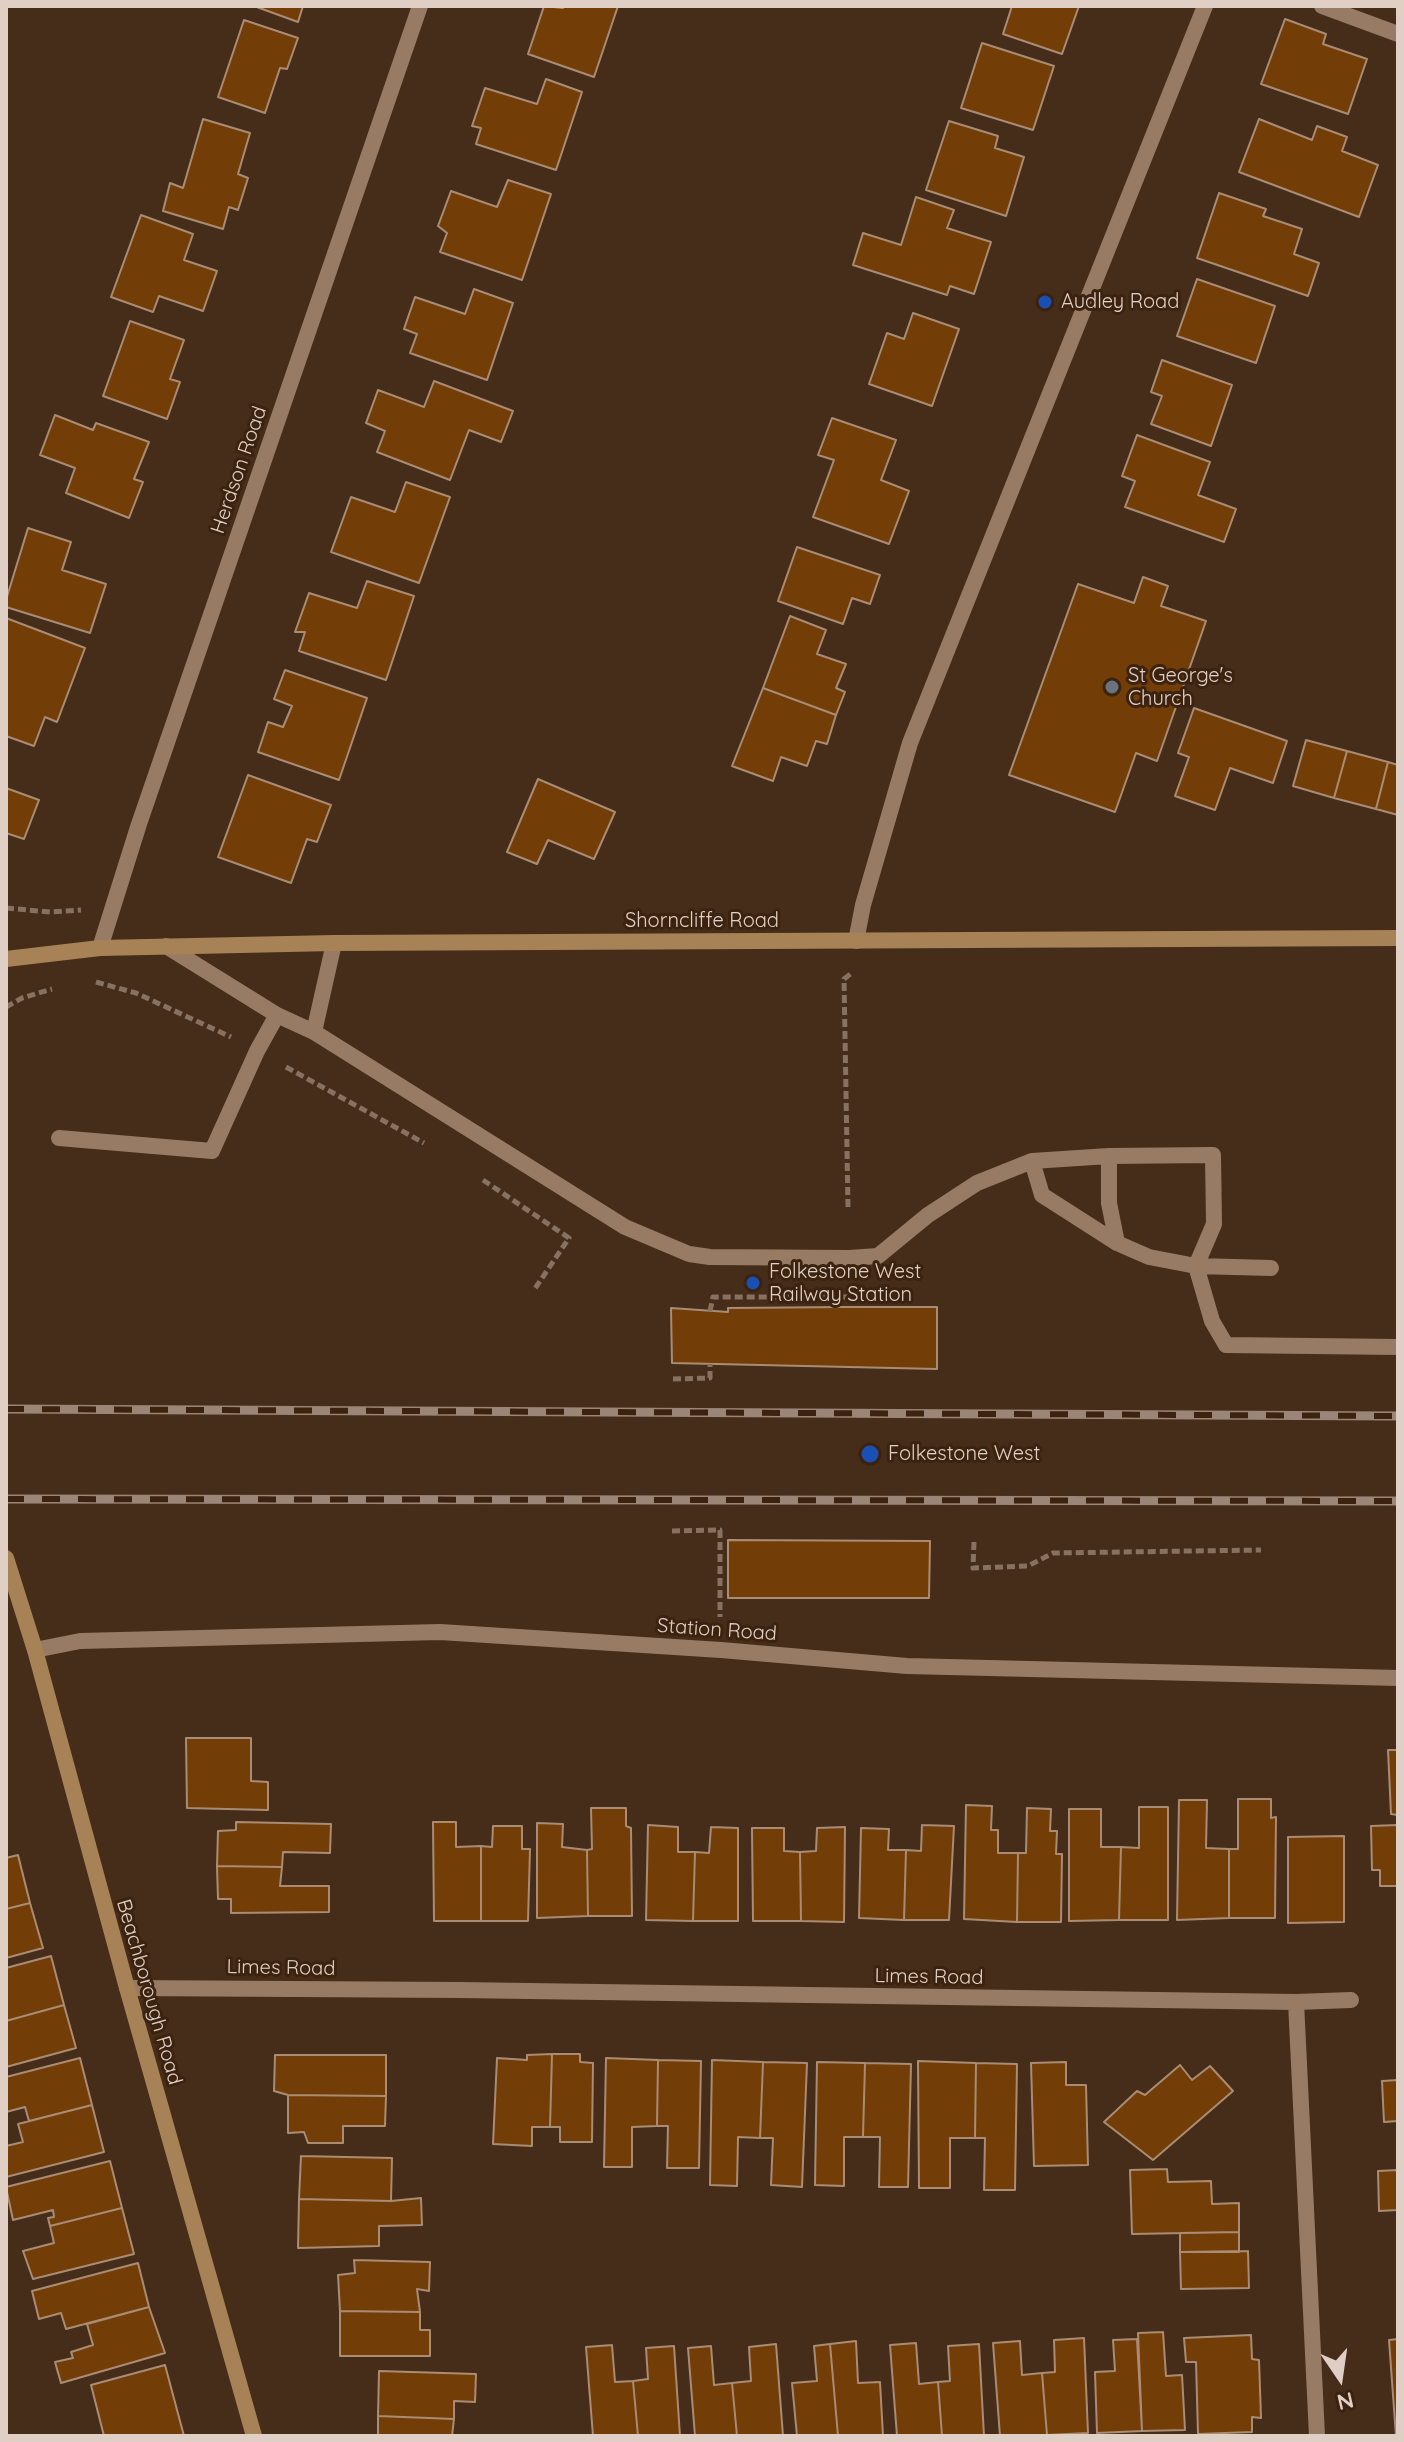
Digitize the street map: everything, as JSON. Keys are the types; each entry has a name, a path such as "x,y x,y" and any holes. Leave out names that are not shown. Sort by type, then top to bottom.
{"street":[{"name":"Herdson Road","path":"100,948 111,907 420,6"},
{"path":"856,941 860,915 910,743 1205,6"},
{"path":"1322,6 1398,34"},
{"name":"Shorncliffe Road","path":"6,959 100,948 334,943 1398,938"},
{"path":"314,1032 334,943"},
{"path":"166,946 277,1015 314,1032 625,1227 689,1254 710,1257 878,1256 928,1215 977,1183 1032,1161 1109,1156 1213,1155 1214,1224 1196,1266 1212,1321 1226,1345 1398,1347"},
{"path":"59,1138 212,1151 257,1051 277,1015"},
{"path":"1109,1156 1109,1203 1117,1243"},
{"path":"1032,1161 1042,1195 1117,1243 1149,1257 1196,1266 1271,1268"},
{"name":"Beachborough Road","path":"6,1558 35,1650 254,2436"},
{"name":"Station Road","path":"35,1650 80,1641 440,1632 721,1650 907,1666 1398,1678"},
{"name":"Limes Road","path":"127,1988 1296,2002 1351,2000"},
{"path":"1296,2002 1317,2436"}],"path":[{"path":"6,908 50,912 111,907"},
{"path":"85,979 136,993 215,1028 430,1146"},
{"path":"844,979 848,1207"},
{"path":"6,1007 22,998 60,987"},
{"path":"481,1179 569,1238 534,1290"},
{"path":"710,1311 713,1297 849,1297"},
{"path":"673,1379 710,1378 710,1364"},
{"path":"672,1531 720,1530 721,1650"},
{"path":"974,1542 973,1568 1028,1566 1053,1553 1261,1550"}],"building":[{"path":"254,6 303,6 298,22"},
{"path":"544,6 618,6 594,77 528,54"},
{"path":"1012,6 1079,6 1062,54 1003,34"},
{"path":"1285,19 1326,34 1323,44 1367,59 1348,114 1261,84"},
{"path":"244,20 298,38 287,69 280,68 265,113 218,97"},
{"path":"982,43 1054,66 1033,130 961,108"},
{"path":"546,79 582,92 556,170 476,144 481,128 472,126 485,88 537,104"},
{"path":"203,119 250,133 238,174 248,178 238,210 229,207 223,229 163,211 170,183 183,188"},
{"path":"1259,119 1312,140 1317,126 1347,137 1342,151 1378,165 1359,217 1239,172"},
{"path":"949,121 998,136 995,148 1024,157 1006,216 926,190"},
{"path":"508,180 551,194 522,280 440,252 447,233 438,226 451,191 497,207"},
{"path":"1219,193 1266,209 1263,216 1302,229 1294,254 1319,263 1308,296 1197,258"},
{"path":"916,197 954,210 947,228 991,242 974,294 950,286 947,295 853,265 863,233 901,245"},
{"path":"141,215 193,234 184,260 217,271 203,311 159,296 153,312 111,297"},
{"path":"1197,279 1275,306 1256,363 1177,336"},
{"path":"474,289 513,303 487,380 410,353 417,334 404,329 415,297 465,314"},
{"path":"913,313 959,329 932,406 869,384 887,333 904,339"},
{"path":"130,321 184,340 170,379 180,382 167,419 103,396"},
{"path":"1162,360 1232,385 1211,446 1151,424 1162,396 1151,392"},
{"path":"434,381 513,411 501,442 469,430 450,480 377,452 385,431 366,423 378,390 424,407"},
{"path":"55,415 93,430 96,423 149,442 134,479 143,482 129,518 66,493 75,468 40,455"},
{"path":"832,418 896,440 881,480 909,491 889,544 813,517 834,460 818,455"},
{"path":"1137,435 1210,462 1198,495 1236,509 1224,542 1125,507 1135,481 1122,476"},
{"path":"406,482 450,497 419,583 331,552 351,497 395,512"},
{"path":"28,528 71,542 62,570 106,584 90,633 6,607"},
{"path":"797,547 880,575 870,604 852,598 843,624 778,601"},
{"name":"St George's Church","path":"1143,577 1168,586 1161,606 1206,621 1157,761 1136,753 1115,812 1009,775 1078,584 1134,603"},
{"path":"367,581 414,596 386,680 299,651 305,632 295,632 309,593 357,608"},
{"path":"790,616 826,630 817,654 846,664 836,688 845,692 836,715 763,688"},
{"path":"6,618 85,648 57,722 45,717 34,746 6,736"},
{"path":"285,670 367,698 339,780 258,752 268,722 283,727 292,706 274,699"},
{"path":"763,688 836,715 827,744 816,741 807,766 781,757 773,781 732,766"},
{"path":"1194,708 1287,741 1273,783 1230,768 1215,810 1175,796 1189,757 1178,753"},
{"path":"1306,740 1347,751 1334,798 1293,786"},
{"path":"1347,751 1388,762 1376,809 1334,798"},
{"path":"1388,762 1398,765 1398,815 1376,809"},
{"path":"248,775 331,805 317,842 307,839 291,883 218,857"},
{"path":"538,779 615,812 594,859 548,840 537,864 507,852"},
{"path":"6,788 39,800 24,839 6,833"},
{"path":"937,1307 937,1369 672,1363 671,1308 728,1312 728,1308"},
{"path":"728,1540 930,1541 929,1598 728,1598"},
{"path":"186,1738 251,1738 251,1781 268,1782 268,1810 187,1808"},
{"path":"1388,1750 1398,1750 1398,1815 1391,1814"},
{"path":"1238,1799 1271,1799 1271,1818 1276,1817 1275,1918 1229,1918 1229,1849 1238,1849"},
{"path":"1179,1800 1207,1800 1206,1848 1229,1849 1229,1918 1177,1920"},
{"path":"966,1805 992,1806 991,1830 998,1830 998,1853 1018,1853 1017,1922 964,1919"},
{"path":"1139,1807 1168,1807 1168,1920 1119,1920 1121,1847 1139,1848"},
{"path":"591,1808 626,1808 626,1826 631,1828 632,1916 588,1916 587,1850 592,1849"},
{"path":"1027,1808 1051,1809 1050,1831 1057,1831 1056,1854 1062,1854 1061,1922 1017,1922 1018,1853 1026,1853"},
{"path":"1069,1809 1101,1809 1101,1847 1121,1847 1119,1920 1069,1921"},
{"path":"236,1822 331,1824 330,1853 283,1852 282,1867 217,1866 218,1831 236,1830"},
{"path":"433,1822 456,1822 456,1847 481,1846 481,1921 434,1921"},
{"path":"537,1823 563,1824 562,1847 587,1850 588,1916 537,1918"},
{"path":"648,1825 678,1827 678,1852 695,1852 693,1921 646,1920"},
{"path":"922,1825 954,1826 949,1920 904,1920 906,1850 921,1851"},
{"path":"1398,1825 1398,1886 1380,1886 1380,1870 1372,1870 1371,1826"},
{"path":"493,1826 522,1826 522,1849 530,1849 528,1921 481,1921 481,1846 492,1847"},
{"path":"711,1827 738,1828 738,1921 693,1921 695,1852 709,1853"},
{"path":"845,1827 844,1922 801,1921 800,1852 816,1851 817,1828"},
{"path":"752,1828 784,1828 784,1851 800,1852 801,1921 753,1921"},
{"path":"861,1828 889,1829 888,1850 906,1850 904,1920 859,1918"},
{"path":"1344,1836 1344,1922 1288,1923 1288,1837"},
{"path":"18,1855 30,1903 6,1909 6,1858"},
{"path":"217,1866 282,1867 280,1886 329,1886 329,1912 231,1913 231,1899 218,1899"},
{"path":"30,1903 43,1948 6,1958 6,1909"},
{"path":"51,1956 64,2005 6,2021 6,1968"},
{"path":"64,2005 76,2048 6,2067 6,2021"},
{"path":"552,2054 550,2127 532,2127 532,2146 493,2144 497,2058 527,2060 527,2055"},
{"path":"552,2054 580,2054 580,2062 593,2063 592,2142 560,2142 560,2127 550,2127"},
{"path":"275,2055 386,2055 386,2096 288,2095 274,2091"},
{"path":"80,2058 92,2105 29,2121 25,2107 6,2112 6,2077"},
{"path":"606,2058 658,2060 657,2126 632,2127 632,2167 604,2167"},
{"path":"658,2060 701,2061 699,2168 667,2168 668,2126 657,2126"},
{"path":"712,2060 763,2062 760,2138 738,2137 737,2186 710,2185"},
{"path":"918,2061 976,2063 975,2138 950,2138 950,2188 919,2188"},
{"path":"763,2062 807,2063 802,2187 771,2185 773,2138 760,2138"},
{"path":"817,2062 865,2063 863,2137 844,2137 844,2186 815,2185"},
{"path":"1066,2062 1066,2085 1086,2085 1088,2165 1034,2166 1031,2063"},
{"path":"865,2063 911,2064 908,2187 879,2187 880,2137 863,2137"},
{"path":"976,2063 1017,2064 1015,2190 984,2190 985,2138 975,2138"},
{"path":"1180,2065 1192,2080 1210,2066 1233,2091 1153,2160 1104,2122 1137,2091 1145,2095"},
{"path":"1398,2080 1398,2121 1384,2122 1382,2081"},
{"path":"288,2095 386,2096 385,2126 343,2126 343,2143 308,2143 304,2132 288,2133"},
{"path":"92,2105 104,2152 6,2177 6,2146 23,2142 18,2124"},
{"path":"301,2156 392,2158 391,2201 299,2199"},
{"path":"110,2161 122,2208 50,2226 48,2218 54,2217 53,2210 13,2220 6,2187"},
{"path":"1167,2169 1168,2182 1211,2181 1212,2204 1239,2203 1239,2232 1132,2234 1130,2170"},
{"path":"1398,2170 1398,2210 1379,2211 1378,2171"},
{"path":"421,2198 422,2225 379,2226 379,2246 298,2248 299,2199 391,2201"},
{"path":"122,2208 134,2254 33,2279 23,2251 54,2243 50,2226"},
{"path":"1239,2232 1239,2252 1180,2252 1180,2233"},
{"path":"1248,2251 1249,2288 1181,2289 1180,2252"},
{"path":"354,2260 430,2262 429,2291 417,2289 420,2312 340,2311 338,2275 355,2273"},
{"path":"138,2263 149,2307 66,2329 61,2313 39,2319 32,2291"},
{"path":"149,2307 165,2353 61,2383 55,2362 73,2358 71,2352 93,2345 87,2324"},
{"path":"340,2311 420,2312 420,2330 430,2330 430,2356 340,2356"},
{"path":"1163,2332 1166,2376 1182,2375 1185,2430 1142,2431 1138,2333"},
{"path":"1251,2335 1252,2359 1259,2360 1261,2418 1252,2417 1252,2432 1198,2434 1196,2362 1186,2362 1184,2338"},
{"path":"1084,2338 1088,2433 1047,2435 1042,2373 1055,2372 1054,2340"},
{"path":"1137,2339 1142,2431 1097,2433 1095,2372 1115,2371 1113,2340"},
{"path":"1398,2339 1398,2436 1396,2436 1389,2340"},
{"path":"856,2341 858,2383 880,2382 883,2436 838,2436 830,2344"},
{"path":"1020,2341 1022,2375 1042,2373 1047,2435 1000,2436 993,2343"},
{"path":"916,2343 919,2384 938,2382 942,2436 897,2436 890,2345"},
{"path":"776,2344 783,2436 737,2436 732,2383 751,2381 749,2347"},
{"path":"830,2344 838,2436 797,2436 792,2383 817,2381 814,2346"},
{"path":"979,2344 984,2436 942,2436 938,2382 950,2381 948,2346"},
{"path":"612,2345 615,2382 633,2381 638,2436 593,2436 586,2347"},
{"path":"674,2346 680,2436 638,2436 633,2381 648,2379 646,2348"},
{"path":"711,2346 714,2385 732,2383 737,2436 695,2436 688,2348"},
{"path":"165,2365 184,2436 104,2436 91,2385"},
{"path":"379,2371 476,2374 475,2402 454,2401 454,2419 378,2416"},
{"path":"378,2416 454,2419 452,2436 378,2436"}],"railway":[{"path":"6,1409 1398,1416"},
{"path":"6,1499 1398,1501"}],"place":[{"name":"Audley Road","path":"1045,302"},
{"name":"St George's Church","path":"1112,687"},
{"name":"Folkestone West Railway Station","path":"753,1283"},
{"name":"Folkestone West","path":"870,1454"}]}
